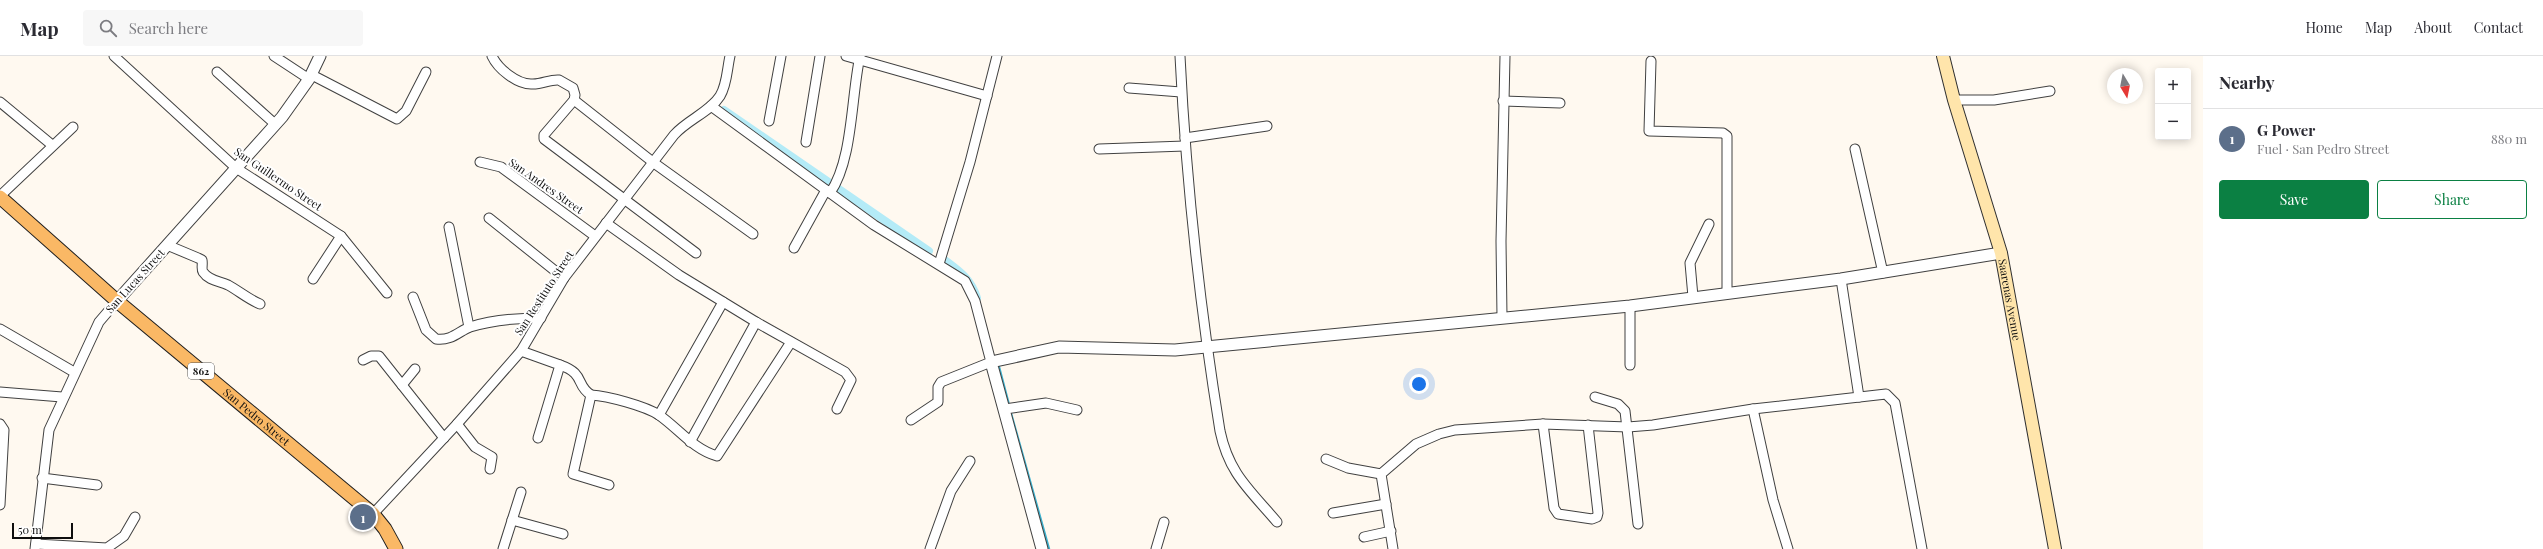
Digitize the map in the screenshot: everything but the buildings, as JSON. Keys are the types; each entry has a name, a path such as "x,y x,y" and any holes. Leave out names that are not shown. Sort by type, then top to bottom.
{"main road":[{"name":"Saarenas Avenue","path":"1943,56 1954,100 2001,253 2055,549"},
{"name":"San Pedro Street","path":"0,197 117,301 373,514 385,528 396,549"}],"street":[{"name":"San Guillermo Street","path":"114,56 236,168 341,236 387,293"},
{"path":"274,56 310,77 397,119 406,111 426,72"},
{"name":"San Lucas Street","path":"36,546 42,478 49,430 62,397 99,322 275,124 310,77 320,56"},
{"path":"492,56 498,66 522,82 531,84 561,80 573,88 575,95 574,100 544,134 544,139 696,253"},
{"name":"San Restituto Street","path":"373,514 457,424 521,350 564,278 680,128 711,106 723,89 730,56"},
{"path":"770,121 781,56"},
{"path":"806,142 820,56"},
{"path":"846,56 860,57 987,96"},
{"path":"939,264 970,162 997,56"},
{"path":"1180,56 1185,142 1216,403 1226,456 1239,477 1277,522"},
{"path":"1502,317 1503,101 1505,56"},
{"path":"794,248 831,190 846,151 860,57"},
{"path":"1651,61 1648,128 1651,133 1723,133 1727,136 1728,292"},
{"path":"217,72 275,124"},
{"path":"1129,88 1181,92"},
{"path":"1954,100 1994,100 2050,91"},
{"path":"574,100 654,163 753,234"},
{"path":"1503,101 1560,103"},
{"path":"0,102 52,145"},
{"path":"711,106 831,190 897,241 955,274 969,287 991,362 1009,408 1042,549"},
{"path":"1099,149 1185,142 1267,126"},
{"path":"0,197 52,145 73,127"},
{"path":"1855,149 1883,273"},
{"name":"San Andres Street","path":"480,162 501,167 596,236"},
{"path":"489,218 564,278"},
{"path":"606,224 679,275 756,322 845,372 849,376 850,385 837,410"},
{"path":"1693,297 1690,263 1709,224"},
{"path":"449,227 469,327"},
{"path":"313,279 341,236"},
{"path":"167,246 202,260 202,271 206,275 219,283 228,285 248,299 260,304"},
{"path":"911,420 938,402 938,386 941,382 991,362 1059,347 1175,350 1358,334 1502,317 1630,306 1728,292 1883,273 2001,253"},
{"path":"1841,279 1859,397"},
{"path":"413,297 426,330 436,339 459,335 469,327 517,319 541,318"},
{"path":"659,415 723,302"},
{"path":"1630,306 1630,365"},
{"path":"690,442 756,322"},
{"path":"0,329 74,372"},
{"path":"521,350 572,369 578,374 584,391 591,395 619,400 659,415 690,442 716,456 719,455 791,342"},
{"path":"363,360 371,356 379,356 444,438"},
{"path":"538,438 560,365"},
{"path":"402,385 416,369"},
{"path":"0,392 62,397"},
{"path":"1381,474 1416,444 1439,434 1455,430 1543,424 1628,427 1753,409 1886,394 1895,403 1922,549"},
{"path":"591,395 573,472 575,476 602,481 610,485"},
{"path":"1595,397 1618,404 1625,410 1638,524"},
{"path":"1009,408 1046,403 1077,410"},
{"path":"1753,409 1774,500 1788,549"},
{"path":"0,424 4,430 0,505"},
{"path":"457,424 475,446 492,458 490,469"},
{"path":"1543,424 1554,508 1558,514 1592,518 1597,517 1598,513 1588,425"},
{"path":"1326,459 1348,468 1381,474"},
{"path":"930,549 951,490 970,461"},
{"path":"1381,474 1393,549"},
{"path":"42,478 97,485"},
{"path":"503,549 521,492"},
{"path":"1332,513 1386,504"},
{"path":"36,546 107,548 124,536 136,516"},
{"path":"512,520 563,534"},
{"path":"1156,549 1164,522"},
{"path":"1364,537 1391,531"}],"waterway":[{"path":"724,110 929,251"},
{"path":"942,258 968,280 977,298"},
{"path":"999,367 1009,405"},
{"path":"1010,410 1049,549"}],"place":[{"name":"G Power","path":"363,517"}]}
